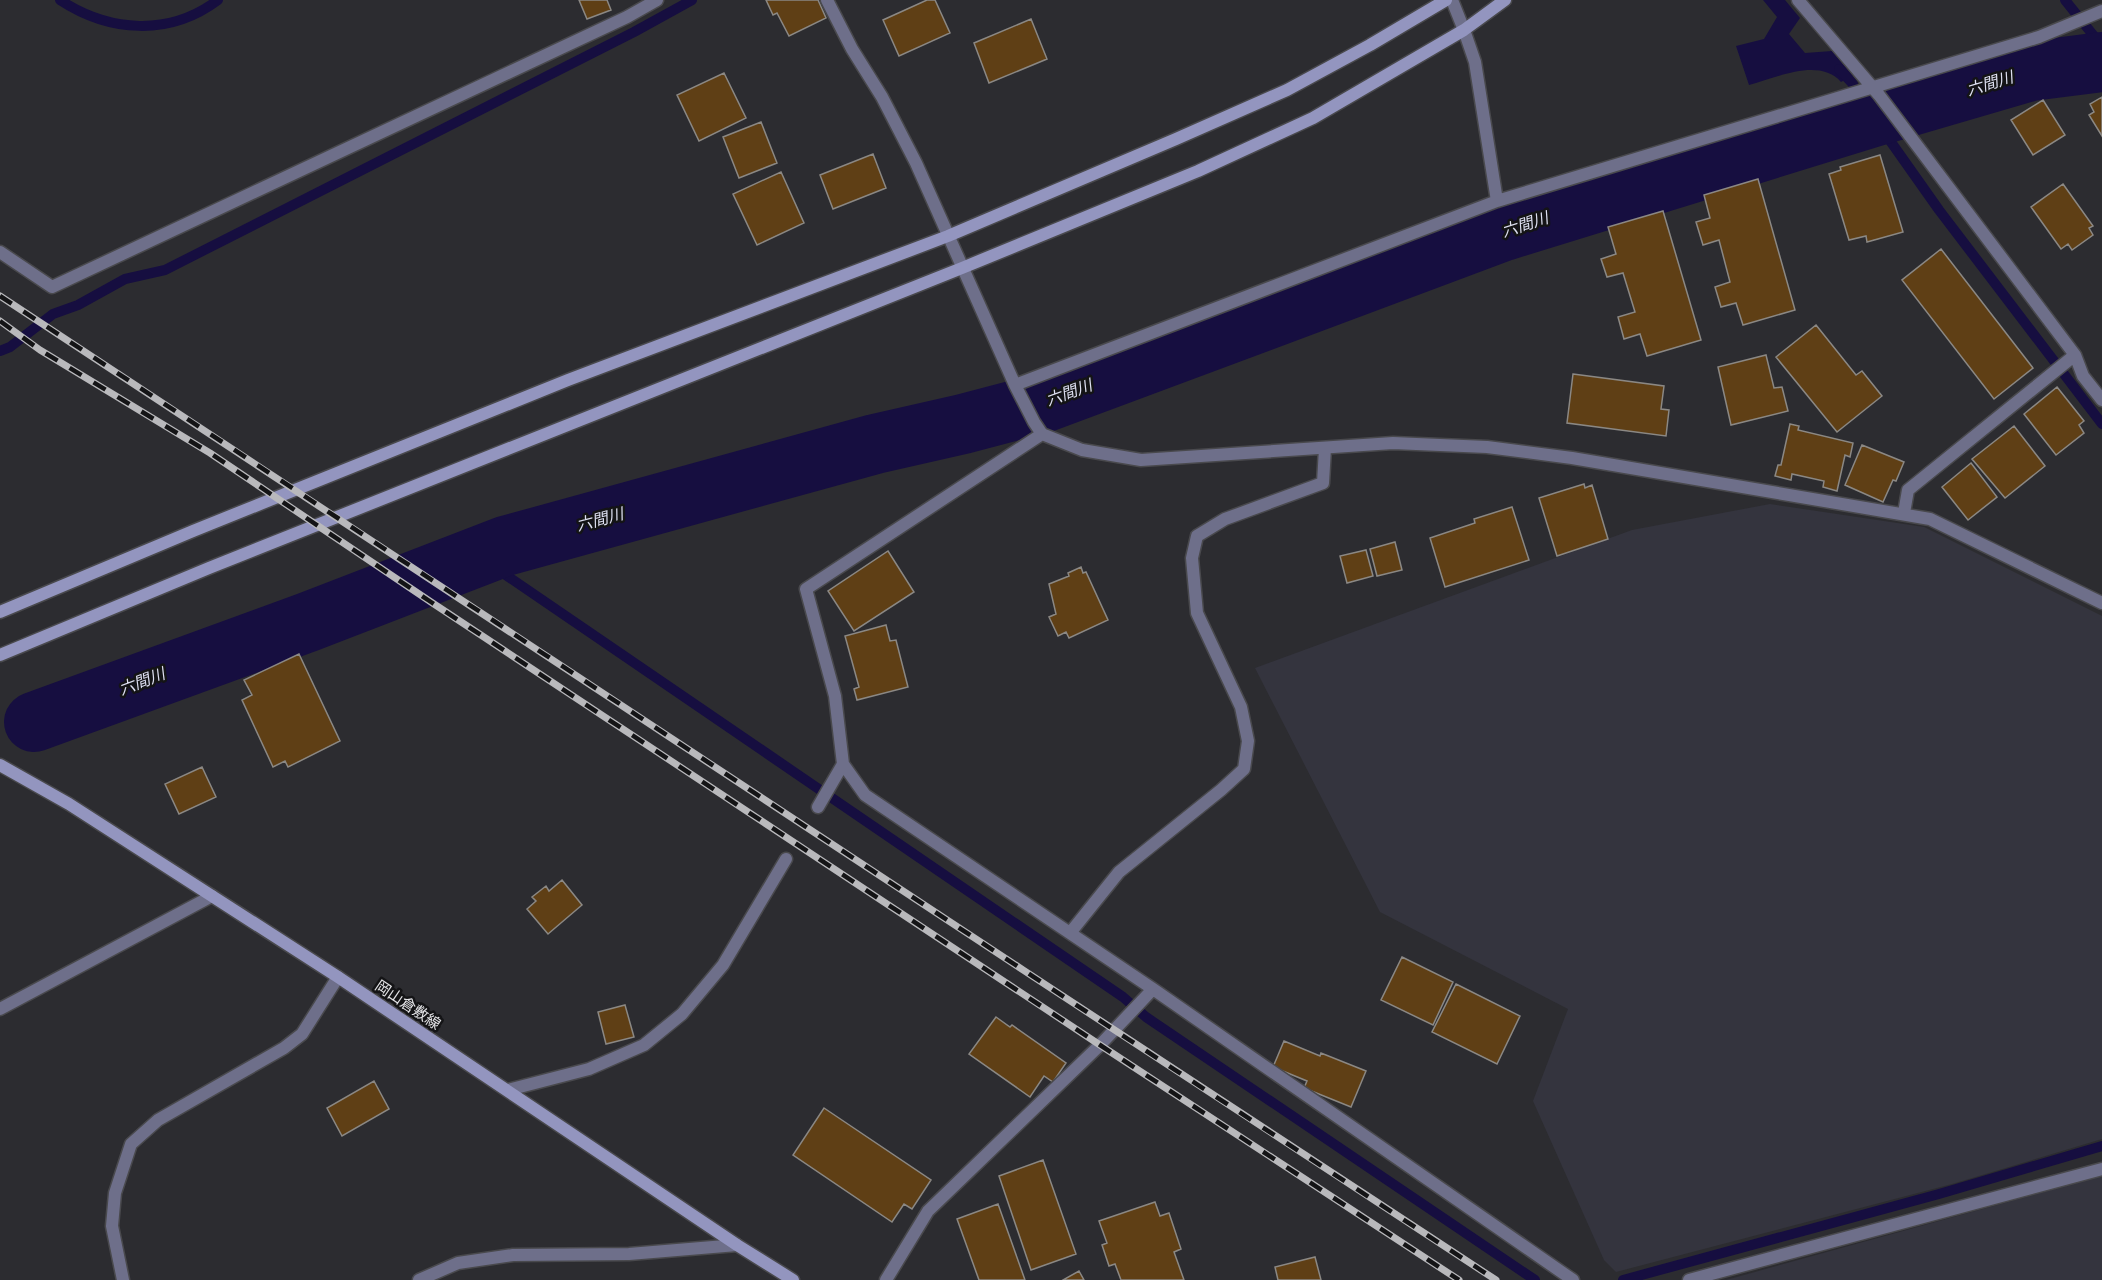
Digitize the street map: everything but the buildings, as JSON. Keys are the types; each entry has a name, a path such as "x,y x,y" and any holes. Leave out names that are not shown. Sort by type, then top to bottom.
{"street":[{"path":"0,252 52,287 657,0"},
{"path":"826,0 852,49 882,97 916,163 1017,389 1042,434 1082,450 1141,460 1393,443 1487,447 1572,458 1930,519 2102,603"},
{"path":"0,612 193,531 557,385 948,236 1176,140 1287,90 1446,0"},
{"path":"1452,0 1475,62 1497,201"},
{"path":"0,655 220,563 1146,193 1313,118 1464,30 1505,0"},
{"path":"1798,0 1876,92 2102,400"},
{"path":"1017,389 1497,201 1876,92 2039,38 2100,12"},
{"path":"1904,513 1908,490 2071,358"},
{"path":"1042,434 806,589 835,696 843,764 865,795 1153,989 1573,1280"},
{"path":"1070,933 1119,872 1244,769 1248,741 1241,707 1197,613 1192,558 1197,536 1225,519 1323,483 1325,448"},
{"path":"823,799 843,764"},
{"name":"岡山倉敷線","path":"0,765 69,804 338,977 737,1245 793,1280"},
{"path":"508,1090 589,1069 644,1045 682,1014 723,965 786,860"},
{"path":"0,1009 212,896"},
{"path":"123,1280 112,1226 115,1193 131,1144 158,1120 284,1048 302,1034 338,977"},
{"path":"886,1280 928,1211 1100,1045 1153,989"},
{"path":"1689,1280 2102,1169"},
{"path":"419,1280 458,1263 513,1255 629,1254 737,1245"}],"shaded area":[{"path":"1763,0 1785,0 1800,18 1789,34 1805,53 1832,51 1853,76 1841,82 1832,75 1809,70 1784,74 1749,85 1736,46 1764,39 1777,17"},
{"path":"1770,504 1924,527 2102,616 2102,1139 1952,1184 1616,1272 1604,1260 1533,1101 1568,1009 1380,912 1255,668 1632,530"},
{"path":"2102,1176 2102,1280 1726,1280"}],"waterway":[{"path":"60,0 98,19 139,26 159,25 180,20 218,0"},
{"path":"0,351 10,347 53,314 78,305 125,279 165,270 634,32 692,0"},
{"path":"2065,0 2102,46"},
{"name":"六間川","path":"34,722 308,622 505,546 875,444 1046,402 1504,231 1873,117 2031,71 2102,62"},
{"path":"1839,69 1853,84"},
{"path":"1862,101 1939,210 2102,424"},
{"path":"478,556 1123,997 1146,1017 1535,1280"},
{"path":"1623,1280 1939,1194 2102,1146"}],"railway":[{"path":"0,296 1496,1280"},
{"path":"0,321 40,350 210,453 1100,1045 1459,1280"}]}
